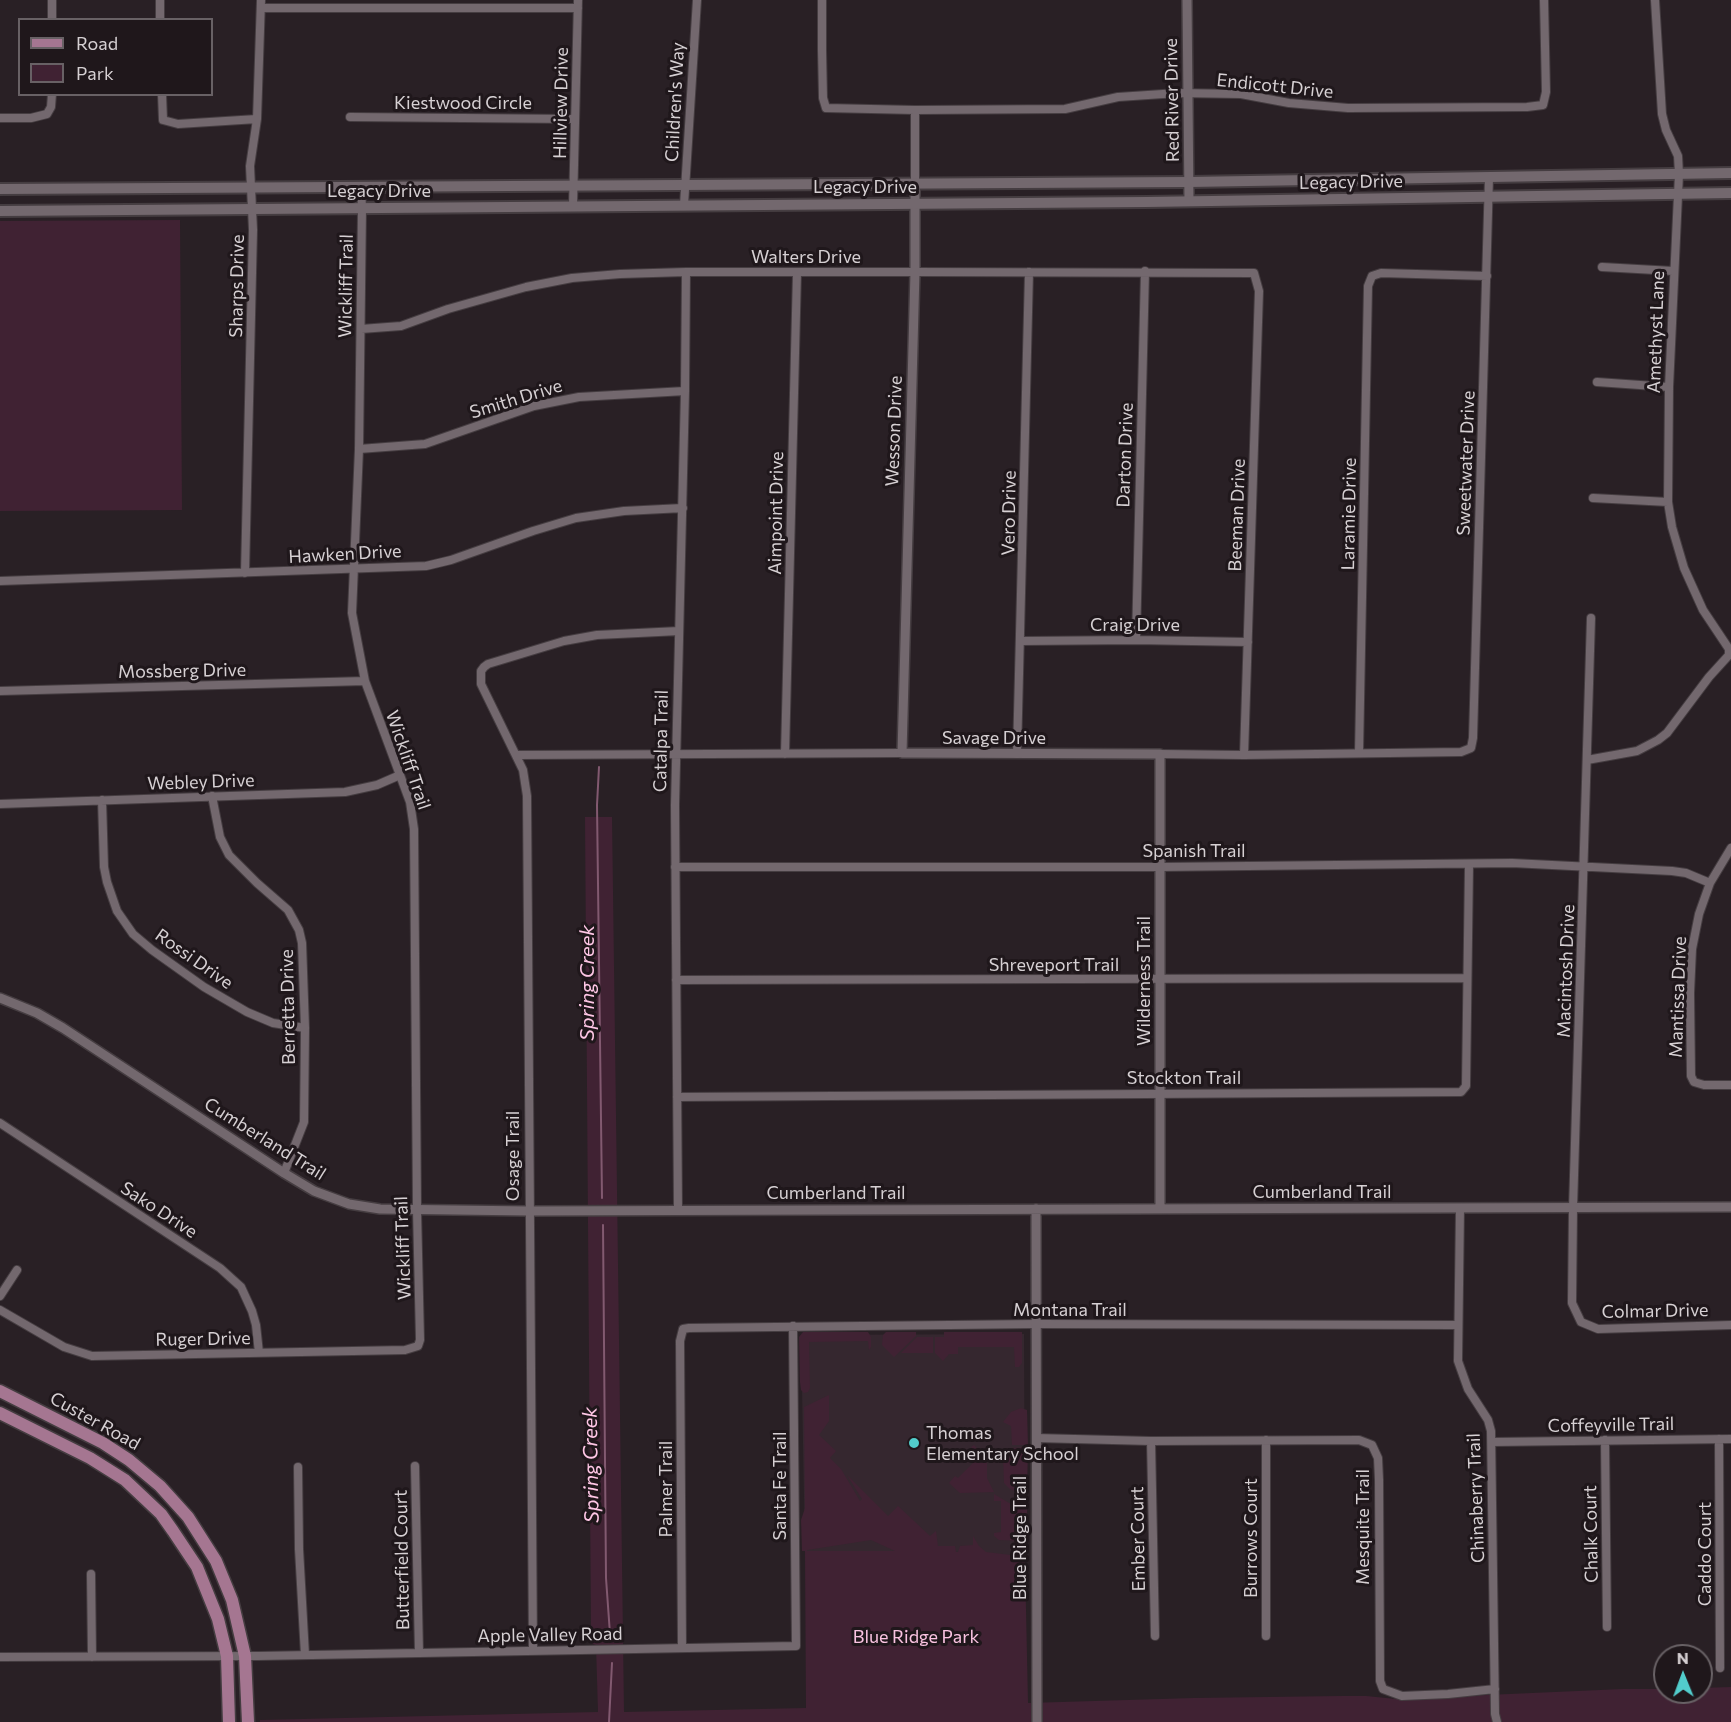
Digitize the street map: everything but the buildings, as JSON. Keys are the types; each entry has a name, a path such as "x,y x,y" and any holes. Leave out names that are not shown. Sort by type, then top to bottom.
{"main road":[{"name":"Legacy Drive","path":"0,189 1189,182 1731,173"},
{"name":"Legacy Drive","path":"0,211 1189,201 1731,193"},
{"name":"Custer Road","path":"0,1391 112,1448 143,1470 175,1501 202,1537 224,1579 238,1620 245,1656 248,1722"},
{"name":"Custer Road","path":"0,1413 90,1458 125,1480 160,1514 186,1549 208,1589 218,1619 227,1656 229,1722"},
{"path":"160,1514 175,1501"}],"street":[{"path":"51,0 52,18"},
{"path":"160,0 160,18"},
{"name":"Children's Way","path":"684,205 697,0"},
{"name":"Endicott Drive","path":"822,0 823,98 826,108 915,110 1065,109 1118,97 1187,93 1241,94 1289,103 1347,108 1543,105 1546,92 1544,0"},
{"name":"Red River Drive","path":"1187,0 1189,201"},
{"name":"Amethyst Lane","path":"1587,760 1637,750 1658,740 1667,733 1709,677 1729,655 1729,649 1703,610 1684,568 1672,527 1668,502 1669,387 1679,174 1678,156 1666,130 1662,114 1655,0"},
{"path":"261,4 578,4"},
{"name":"Sharps Drive","path":"245,573 253,209 250,166 257,119 261,4"},
{"name":"Hillview Drive","path":"573,206 578,4"},
{"path":"0,118 31,118 47,114 51,107 52,96"},
{"path":"162,96 163,120 178,124 257,119"},
{"name":"Wesson Drive","path":"902,753 915,272 915,110"},
{"name":"Kiestwood Circle","path":"350,117 575,119"},
{"name":"Sweetwater Drive","path":"1471,748 1489,177"},
{"name":"Wickliff Trail","path":"361,187 363,208 359,449 352,613 365,681 410,802 414,829 417,1210 421,1335 418,1346"},
{"path":"1602,267 1673,271"},
{"name":"Catalpa Trail","path":"678,1211 675,755 683,508 686,272"},
{"name":"Vero Drive","path":"1017,754 1029,272"},
{"name":"Darton Drive","path":"1136,640 1145,272"},
{"name":"Walters Drive","path":"361,329 401,326 488,296 553,281 620,274 1249,272 1256,276"},
{"name":"Aimpoint Drive","path":"785,754 797,273"},
{"name":"Laramie Drive","path":"1359,753 1368,286 1372,276 1382,273 1487,276"},
{"name":"Beeman Drive","path":"1244,755 1259,291 1256,276"},
{"path":"1597,382 1669,387"},
{"name":"Smith Drive","path":"359,449 425,444 534,406 568,399 614,394 685,391"},
{"path":"1593,498 1668,502"},
{"name":"Hawken Drive","path":"0,581 353,570 438,564 576,518 624,511 683,508"},
{"name":"Macintosh Drive","path":"1581,1322 1572,1303 1573,1208 1591,618"},
{"name":"Osage Trail","path":"533,1651 527,796 523,770 482,684 482,671 488,664 564,640 597,635 679,631"},
{"name":"Craig Drive","path":"1021,641 1248,642"},
{"name":"Mossberg Drive","path":"0,691 365,681"},
{"name":"Savage Drive","path":"517,755 902,753 1244,755 1461,752 1471,748"},
{"name":"Wilderness Trail","path":"1160,754 1160,1209"},
{"name":"Webley Drive","path":"0,804 345,792 377,785 400,775"},
{"name":"Berretta Drive","path":"212,796 220,837 229,855 288,910 299,930 304,956 304,1122 284,1173"},
{"name":"Rossi Drive","path":"102,800 104,867 107,882 117,911 133,934 196,981 247,1012 273,1023 305,1028"},
{"name":"Mantissa Drive","path":"1731,848 1710,883 1699,914 1692,949 1690,993 1690,1070 1694,1082 1704,1085 1731,1085"},
{"name":"Spanish Trail","path":"675,867 1160,867 1512,863 1672,871 1686,873 1710,883"},
{"name":"Stockton Trail","path":"676,1097 1461,1092 1466,1086 1468,865"},
{"name":"Shreveport Trail","path":"676,980 1467,978"},
{"name":"Cumberland Trail","path":"0,998 37,1013 63,1028 314,1191 349,1204 380,1209 678,1211 1731,1207"},
{"name":"Sako Drive","path":"0,1123 220,1268 241,1287 252,1311 259,1353"},
{"name":"Chinaberry Trail","path":"1460,1208 1457,1345 1462,1375 1468,1389 1488,1420 1492,1442 1495,1714 1497,1722"},
{"name":"Blue Ridge Trail","path":"1036,1209 1037,1722"},
{"path":"0,1296 17,1270"},
{"name":"Ruger Drive","path":"0,1310 64,1347 92,1356 405,1350 418,1346"},
{"name":"Colmar Drive","path":"1581,1322 1598,1329 1731,1325"},
{"name":"Montana Trail","path":"683,1329 1036,1324 1458,1325"},
{"name":"Santa Fe Trail","path":"793,1326 796,1646"},
{"name":"Palmer Trail","path":"682,1648 680,1341 683,1329"},
{"name":"Mesquite Trail","path":"1036,1438 1151,1441 1359,1440 1372,1445 1376,1451 1379,1480 1380,1681 1383,1689 1402,1696 1458,1694 1495,1689"},
{"name":"Caddo Court","path":"1719,1439 1720,1668"},
{"name":"Coffeyville Trail","path":"1492,1442 1731,1439"},
{"name":"Burrows Court","path":"1266,1440 1266,1636"},
{"name":"Chalk Court","path":"1605,1440 1607,1627"},
{"name":"Ember Court","path":"1151,1441 1155,1636"},
{"name":"Butterfield Court","path":"415,1466 419,1653"},
{"path":"298,1467 299,1549 305,1655"},
{"path":"91,1574 92,1657"},
{"name":"Apple Valley Road","path":"0,1657 245,1656 796,1646"}],"shaded area":[{"name":"Thomas Elementary School","path":"1024,1334 1025,1561 967,1552 805,1551 801,1335"}],"green space":[{"path":"180,220 182,510 0,511 0,221"},
{"name":"Blue Ridge Park","path":"585,817 612,817 624,1712 806,1708 805,1551 802,1551 801,1520 805,1508 804,1407 829,1395 829,1421 819,1435 836,1451 830,1458 841,1469 860,1501 862,1499 847,1475 888,1516 898,1506 930,1536 936,1531 938,1546 955,1546 958,1552 960,1546 973,1545 973,1536 986,1552 1027,1557 1025,1563 1028,1703 1342,1696 1396,1699 1653,1689 1653,1704 1713,1704 1713,1688 1731,1687 1731,1722 260,1722 260,1720 598,1712 596,1645 591,1641","holes":["871,1540 895,1551 807,1551"]},
{"path":"803,1332 868,1332 871,1337 871,1347 869,1350 868,1341 809,1342 810,1388 804,1393 800,1382 799,1337"},
{"path":"886,1332 916,1332 916,1336 894,1357 882,1345 883,1335"},
{"path":"944,1332 1022,1332 1022,1363 1019,1367 1015,1367 1014,1347 958,1347 958,1354 949,1354 943,1361 935,1353 935,1337 944,1337"},
{"path":"917,1337 933,1337 933,1353 901,1353"},
{"path":"1021,1408 1027,1410 1028,1445 1012,1445 1011,1426 1003,1422 1011,1412"},
{"path":"974,1445 987,1458 987,1478 994,1492 960,1493 949,1483 955,1476 958,1478 980,1456 971,1447"},
{"path":"1028,1447 1027,1492 1019,1493 1004,1483 1003,1454 1010,1458 1011,1448"},
{"path":"994,1494 1009,1503 1024,1506 1027,1509 1028,1539 1026,1541 999,1540 994,1536 994,1533 1001,1532 1001,1501 994,1501"}],"waterway":[{"name":"Spring Creek","path":"599,767 597,805 602,1198"},
{"name":"Spring Creek","path":"603,1225 606,1578 610,1634"},
{"name":"Spring Creek","path":"609,1722 612,1663"}],"place":[{"name":"Thomas Elementary School","path":"914,1443"}]}
